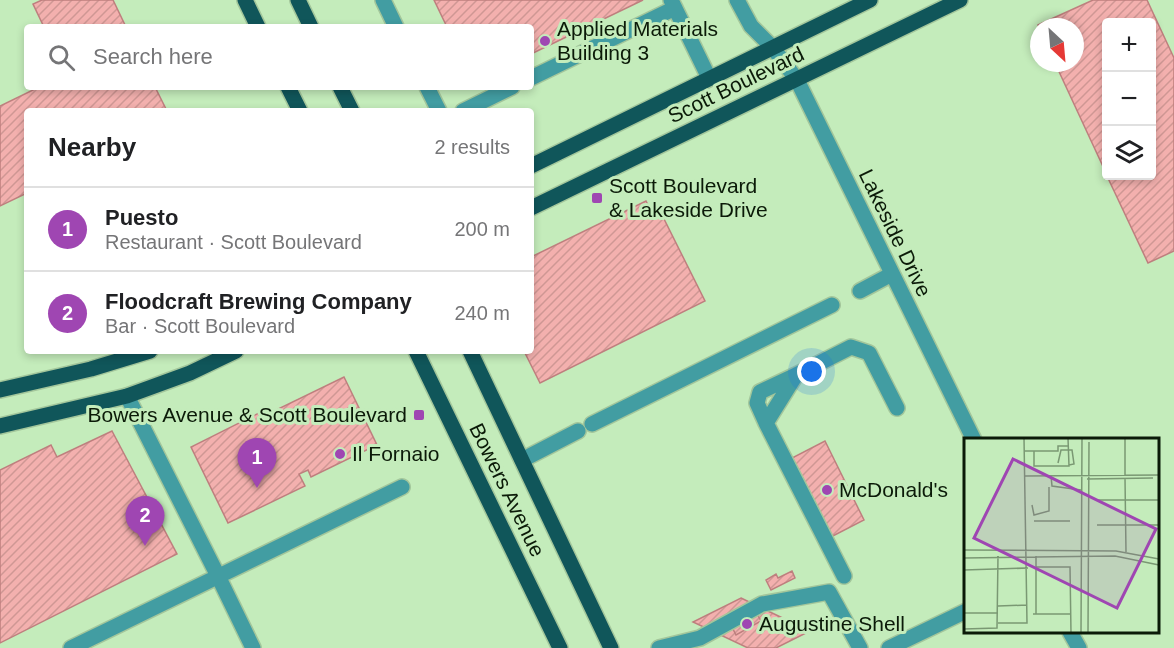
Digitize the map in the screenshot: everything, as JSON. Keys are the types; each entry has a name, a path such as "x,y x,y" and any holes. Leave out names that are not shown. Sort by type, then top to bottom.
{"main road":[{"path":"245,0 257,24"},
{"path":"298,0 310,24"},
{"name":"Scott Boulevard","path":"534,165 870,0"},
{"name":"Scott Boulevard","path":"534,207 960,0"},
{"path":"290,90 298,108"},
{"path":"342,90 350,108"},
{"path":"0,390 91,369 140,354"},
{"path":"0,426 127,396 190,373 230,354"},
{"name":"Bowers Avenue","path":"417,354 561,648"},
{"name":"Bowers Avenue","path":"471,354 611,648"}],"street":[{"path":"383,0 395,24"},
{"name":"Lakeside Drive","path":"737,0 751,26 773,48 797,80 973,438"},
{"path":"534,76 673,4 709,78"},
{"path":"428,90 438,108"},
{"path":"469,108 506,90"},
{"path":"860,291 892,274"},
{"path":"592,424 832,305"},
{"path":"844,576 765,423 757,403 760,392 851,347 869,352 897,408"},
{"path":"127,396 253,648"},
{"path":"522,460 578,431"},
{"path":"70,648 402,487"},
{"path":"659,648 705,643 762,604 829,592 860,648"},
{"path":"889,648 964,612"},
{"path":"1071,633 1079,648"}],"building":[{"path":"42,0 113,0 125,24 43,24 33,4"},
{"name":"Applied Materials Building 3","path":"434,0 643,0 534,53 534,24 446,24"},
{"path":"1093,0 1147,0 1155,18 1102,18 1102,164 1059,72 1084,72 1084,18 1053,18"},
{"path":"1156,19 1174,58 1174,251 1148,263 1109,180 1156,180"},
{"path":"33,90 156,90 166,108 24,108 24,194 0,206 0,106"},
{"path":"646,201 653,214 660,211 705,301 540,383 526,354 534,354 534,256"},
{"path":"344,377 377,445 311,477 308,470 299,474 305,486 228,523 191,447 267,409 272,419 281,415 278,409"},
{"path":"112,431 177,554 0,643 0,470 51,445 57,457"},
{"name":"McDonald's","path":"825,441 864,520 829,538 790,459"},
{"path":"792,571 795,578 771,590 766,580 776,574 778,578"},
{"name":"Augustine Shell","path":"741,598 810,631 776,648 748,648 693,622"},
{"name":"Augustine Shell","path":"757,614 761,621 736,635 732,627"}],"place":[{"name":"Applied Materials Building 3","path":"545,41"},
{"name":"Scott Boulevard & Lakeside Drive","path":"597,198"},
{"name":"Bowers Avenue & Scott Boulevard","path":"419,415"},
{"name":"Il Fornaio","path":"340,454"},
{"name":"Puesto","path":"257,488"},
{"name":"McDonald's","path":"827,490"},
{"name":"Floodcraft Brewing Company","path":"145,546"},
{"name":"Augustine Shell","path":"747,624"}]}
